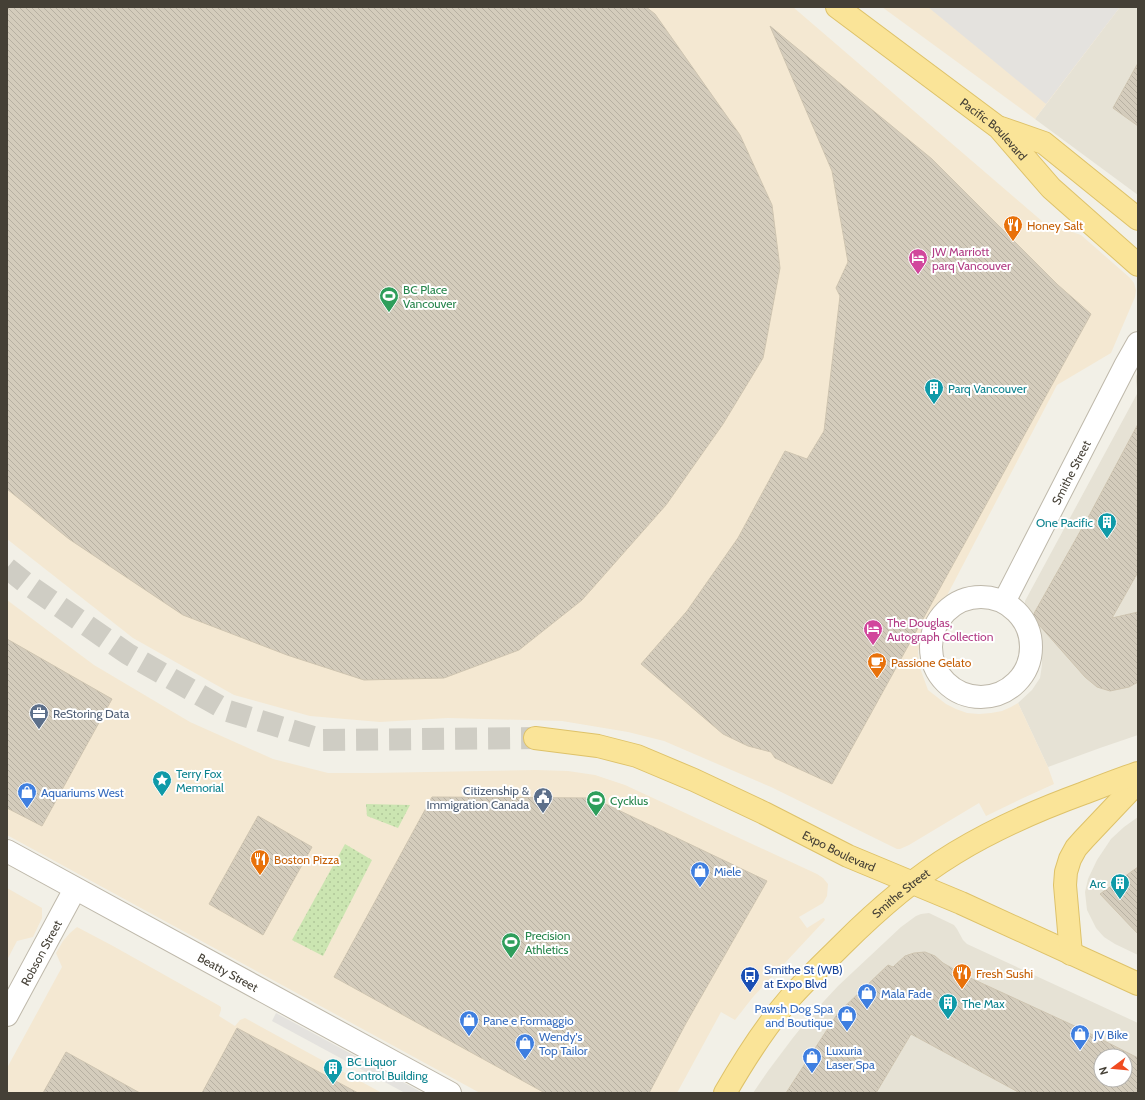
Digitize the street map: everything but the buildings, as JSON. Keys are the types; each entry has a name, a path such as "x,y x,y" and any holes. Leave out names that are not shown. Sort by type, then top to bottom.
{"main road":[{"name":"Pacific Boulevard","path":"837,7 999,128 1051,188 1138,265"},
{"path":"999,128 1044,143 1138,219"},
{"name":"Expo Boulevard","path":"535,738 598,746 636,756 694,780 764,813 848,856 961,903 1138,984"},
{"name":"Smithe Street","path":"725,1093 759,1039 790,999 870,917 911,882 955,853 1008,824 1059,802 1138,773"},
{"path":"1071,954 1065,885 1066,872 1070,859 1076,848 1138,782"}],"street":[{"name":"Smithe Street","path":"1004,602 1138,343"},
{"path":"989,597 1004,602 1017,612 1027,625 1031,640 1031,657 1026,672 1016,685 1002,694 986,698 970,697 955,691 943,680 934,665 931,648 934,631 942,616 955,604 971,598 989,597"},
{"name":"Beatty Street","path":"7,851 450,1093"},
{"name":"Robson Street","path":"7,1015 75,889"}],"shaded area":[{"name":"BC Place Vancouver","path":"7,7 793,7 1043,222 1081,235 1134,283 1136,290 1135,297 1111,353 1057,385 918,651 919,665 928,690 946,704 967,713 979,714 1002,711 1018,703 1048,767 1054,784 986,816 979,803 909,845 897,849 771,787 664,741 628,732 562,721 448,718 380,722 310,716 234,695 133,638 7,539"},
{"path":"882,7 1120,7 1035,119"},
{"path":"928,7 1120,7 1046,104"},
{"path":"1120,7 1138,7 1138,195 1035,119"},
{"path":"1138,372 1138,735 1048,767 1018,703 1032,690 1040,678 1042,665 1042,653 1038,629 1025,604 1025,601 1137,394 1136,376"},
{"path":"7,600 94,665 190,722 273,759 328,773 536,770 568,771 595,775 625,785 823,878 828,884 827,896 823,903 799,917 807,928 823,918 825,920 753,997 735,1020 721,1012 677,1093 480,1093 7,835"},
{"path":"1138,817 1138,955 1104,937 1096,928 1087,910 1085,892 1088,879 1097,860 1111,839"},
{"path":"7,888 42,908 42,918 33,937 17,941 7,960"},
{"name":"The Max","path":"929,913 954,925 967,944 1138,1023 1138,1093 753,1093 812,1014 838,986 901,927 916,916"},
{"path":"77,927 218,1005 221,1007 219,1016 235,1026 240,1020 245,1018 382,1093 7,1093 7,1068 62,967 56,953 63,941"},
{"path":"276,1013 423,1093 405,1093 272,1021"}],"green space":[{"path":"366,804 410,805 398,828 367,816"},
{"path":"345,844 372,860 323,956 292,940"}],"tunnel":[{"path":"7,568 27,584 128,654 228,711 323,740 535,738"}],"place":[{"name":"Honey Salt","path":"1013,242"},
{"name":"JW Marriott parq Vancouver","path":"918,275"},
{"name":"BC Place Vancouver","path":"389,313"},
{"name":"Parq Vancouver","path":"934,405"},
{"name":"One Pacific","path":"1107,539"},
{"name":"The Douglas, Autograph Collection","path":"873,646"},
{"name":"Passione Gelato","path":"877,679"},
{"name":"ReStoring Data","path":"39,730"},
{"name":"Terry Fox Memorial","path":"162,797"},
{"name":"Aquariums West","path":"27,809"},
{"name":"Citizenship & Immigration Canada","path":"543,814"},
{"name":"Cycklus","path":"596,817"},
{"name":"Boston Pizza","path":"260,876"},
{"name":"Miele","path":"700,888"},
{"name":"Arc","path":"1120,900"},
{"name":"Precision Athletics","path":"511,959"},
{"name":"Fresh Sushi","path":"962,990"},
{"name":"Smithe St (WB) at Expo Blvd","path":"750,993"},
{"name":"Mala Fade","path":"867,1010"},
{"name":"The Max","path":"948,1020"},
{"name":"Pawsh Dog Spa and Boutique","path":"847,1032"},
{"name":"Pane e Formaggio","path":"469,1037"},
{"name":"JV Bike","path":"1080,1051"},
{"name":"Wendy's Top Tailor","path":"525,1060"},
{"name":"Luxuria Laser Spa","path":"812,1074"},
{"name":"BC Liquor Control Building","path":"333,1085"}]}
